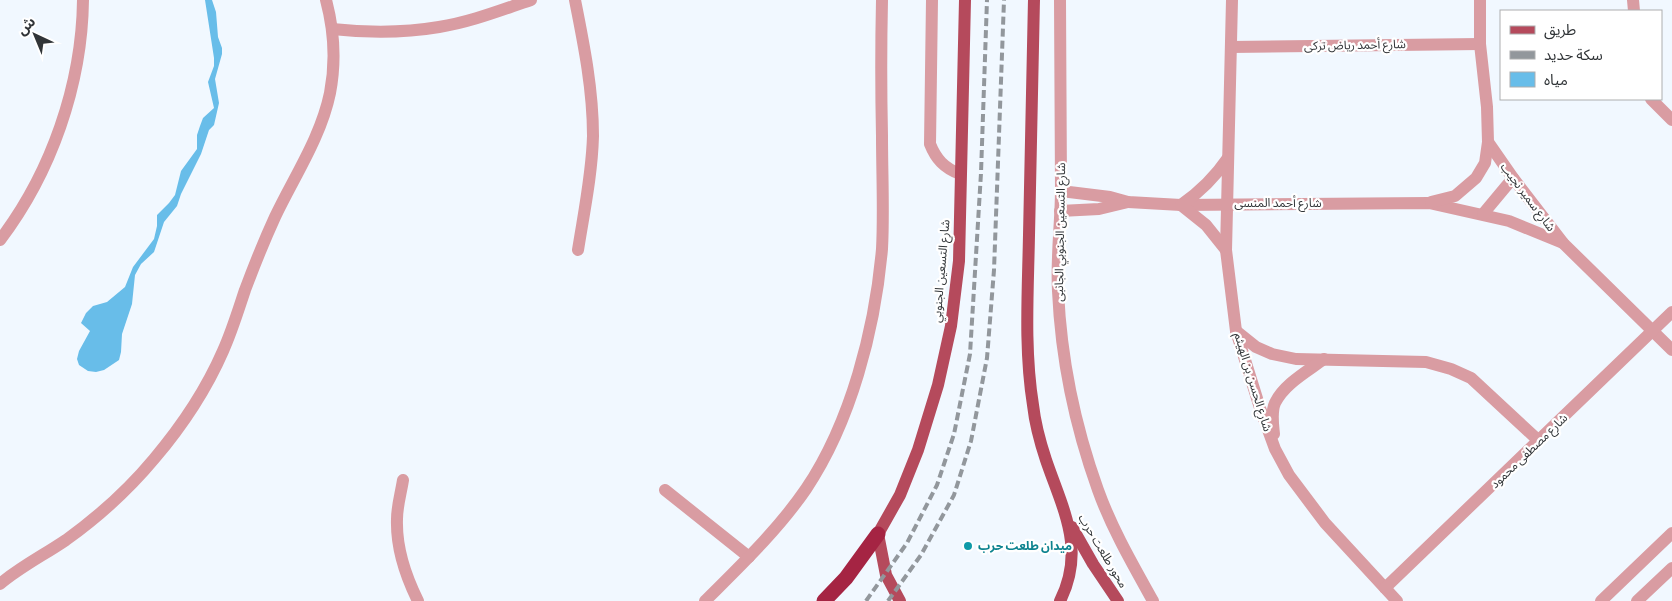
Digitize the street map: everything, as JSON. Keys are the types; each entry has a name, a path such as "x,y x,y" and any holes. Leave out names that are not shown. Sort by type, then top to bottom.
{"highway":[{"name":"شارع التسعين الجنوبي","path":"824,601 862,558 878,534"}],"main road":[{"name":"شارع التسعين الجنوبي","path":"878,534 890,515 908,475 927,422 945,356 956,294 960,260 960,174 965,0"},
{"path":"1034,0 1028,291 1029,377 1038,434 1065,514 1071,540 1072,561 1068,582 1060,601"},
{"name":"محور طلعت حرب","path":"1065,514 1093,564 1118,601"},
{"path":"878,534 886,575 900,601"}],"street":[{"path":"0,240 30,194 47,160 61,123 72,86 79,48 83,0"},
{"path":"0,584 67,539 98,515 153,460 192,409 223,351 260,253 322,121 330,94 334,66 332,29 326,0"},
{"path":"332,29 392,32 440,27 491,14 531,0"},
{"path":"575,0 588,68 592,103 590,172 578,250"},
{"path":"705,601 749,557 806,489 831,444 851,398 864,352 882,249 882,0"},
{"path":"932,0 930,144 934,155 942,164 960,174"},
{"name":"شارع التسعين الجنوبي الجانبى","path":"1060,0 1061,191 1058,288 1061,334 1068,382 1076,417 1098,490 1114,528 1153,601"},
{"name":"شارع الحسن بن الهيثم","path":"1232,0 1226,250 1236,331 1275,449 1289,475 1326,523 1397,601"},
{"path":"1480,0 1480,44 1487,107 1488,142"},
{"name":"شارع أحمد رياض تركى","path":"1231,47 1480,44"},
{"path":"1652,100 1672,120"},
{"name":"شارع أحمد المنسى","path":"1429,203 1455,196 1476,178 1485,163 1488,142"},
{"name":"شارع سمير نجيب","path":"1488,142 1563,243 1672,350"},
{"path":"1226,250 1206,225 1181,205 1195,195 1217,174 1228,158"},
{"path":"1483,214 1513,178"},
{"name":"شارع أحمد المنسى","path":"1061,191 1110,197 1128,202 1181,205 1429,203 1509,221 1563,243"},
{"name":"شارع أحمد المنسى","path":"1060,211 1099,209 1128,202"},
{"name":"شارع مصطفى محمود","path":"1385,588 1672,312"},
{"path":"1236,331 1256,347 1272,354 1296,359 1426,362 1451,369 1471,378 1539,441"},
{"path":"1275,449 1272,415 1275,403 1296,379 1324,359"},
{"path":"403,480 397,517 398,540 402,562 418,601"},
{"path":"665,490 749,557"},
{"path":"1601,601 1672,533"},
{"path":"1637,601 1672,568"}],"water":[{"path":"205,0 212,0 216,12 218,37 222,48 215,79 219,103 214,125 209,130 201,154 177,206 164,222 154,252 141,264 135,275 132,304 122,334 119,360 104,370 88,371 79,365 77,359 79,351 90,331 81,323 86,313 93,306 107,302 125,287 133,267 154,239 157,215 175,195 181,171 197,149 197,135 203,118 214,108 208,82 214,66 214,58"}],"railway":[{"path":"866,601 907,543 937,485 954,434 970,354 981,173 987,0"},
{"path":"888,601 921,555 954,495 971,441 987,358 994,270 1004,0"}],"place":[{"name":"ميدان طلعت حرب","path":"968,546"}]}
